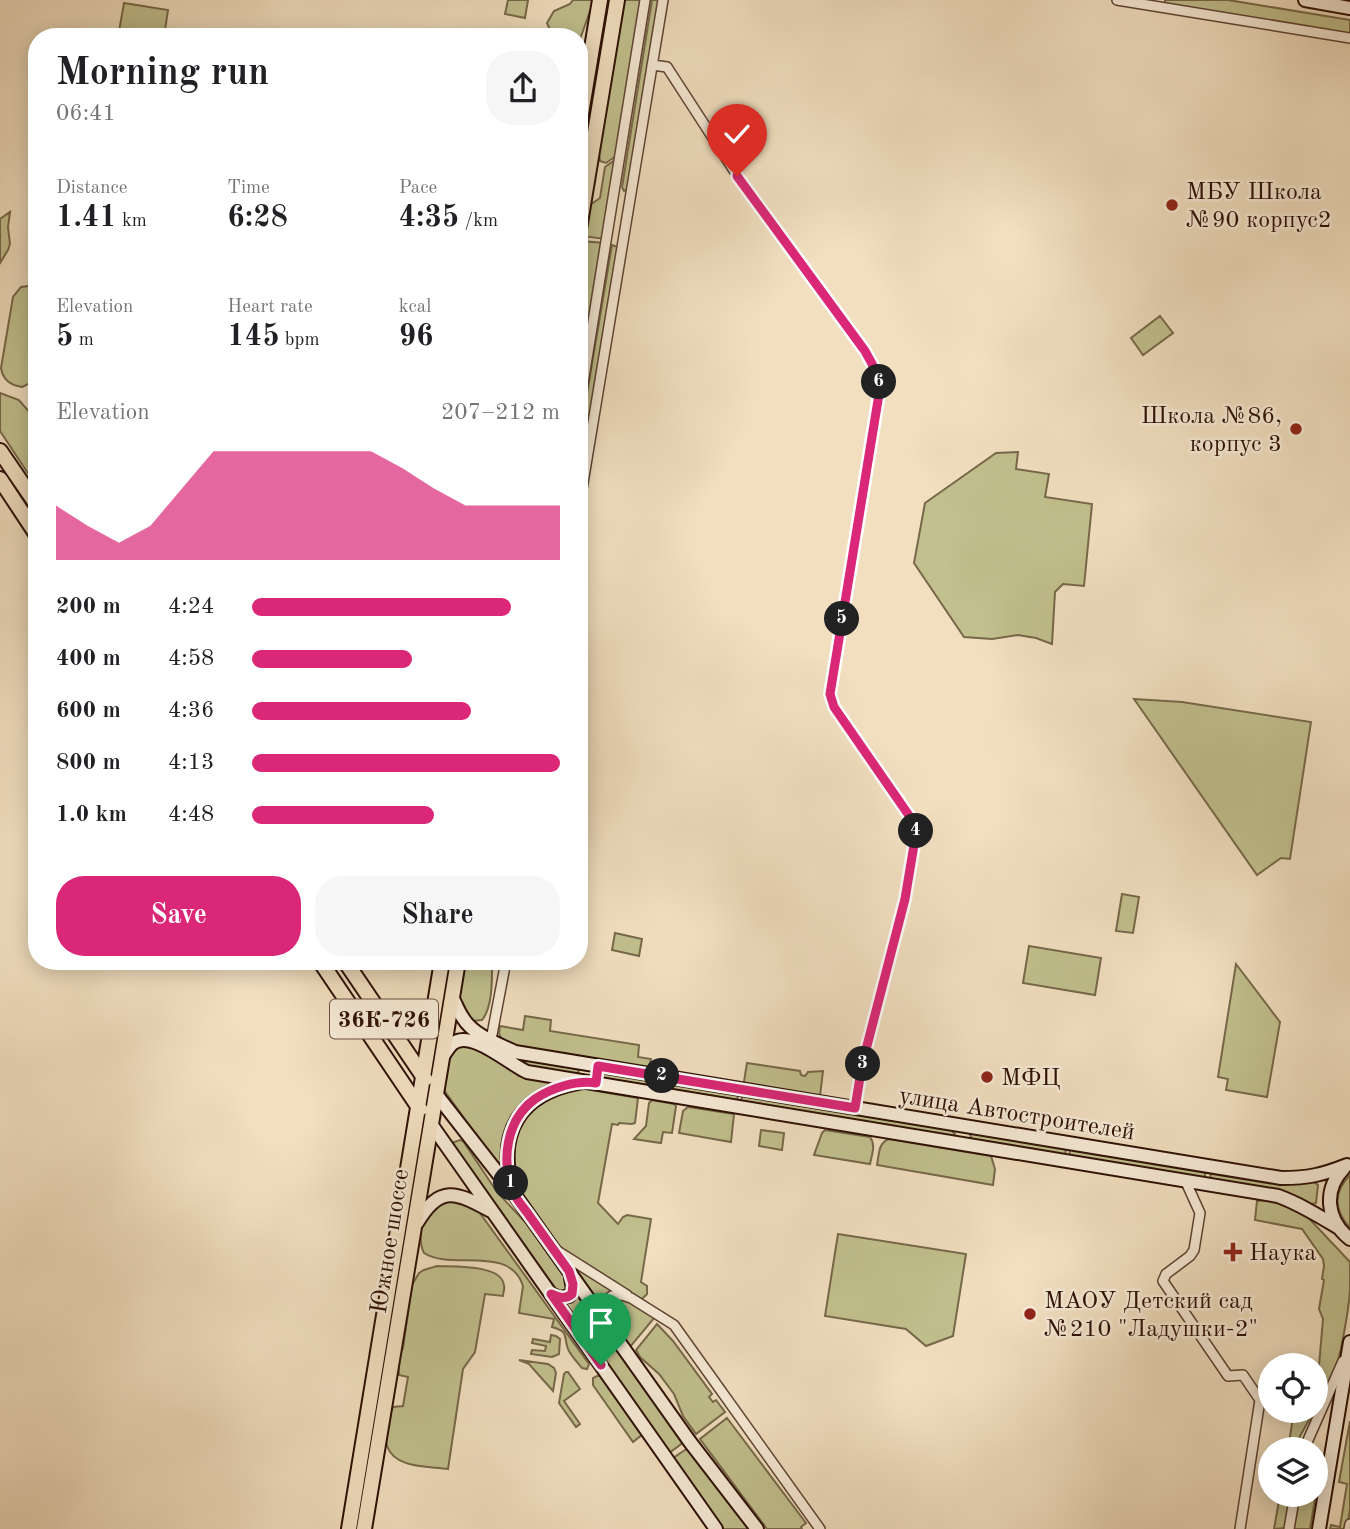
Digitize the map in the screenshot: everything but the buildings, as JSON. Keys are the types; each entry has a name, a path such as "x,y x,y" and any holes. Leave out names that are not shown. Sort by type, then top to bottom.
{"main road":[{"path":"588,72 600,0"},
{"path":"588,175 617,0"},
{"path":"1305,0 1350,8"},
{"path":"0,451 28,492"},
{"path":"0,479 28,521"},
{"path":"326,970 419,1107 716,1529"},
{"name":"36К-726","path":"351,970 436,1094"},
{"name":"Южное шоссе","path":"349,1529 441,970"},
{"name":"Южное шоссе","path":"364,1529 456,970"},
{"name":"улица Автостроителей","path":"452,997 463,1019 527,1072 1278,1196 1313,1212 1343,1233"},
{"name":"улица Автостроителей","path":"442,1058 454,1042 463,1039 515,1052 1281,1178 1306,1178 1349,1165"},
{"path":"591,1082 598,1066"},
{"name":"улица Автостроителей","path":"514,1194 507,1156 510,1133 520,1114 536,1099 550,1091 591,1082"},
{"path":"436,1094 514,1194 690,1442 757,1529"},
{"path":"962,1143 965,1126"},
{"path":"450,1151 450,1143 454,1138 469,1137"},
{"path":"1349,1165 1337,1175 1329,1202 1332,1216 1350,1248"},
{"path":"415,1226 428,1205 446,1195 468,1199 493,1212"},
{"path":"551,1294 560,1298 572,1294 573,1284 569,1271"},
{"path":"1319,1529 1350,1347"}],"street":[{"path":"588,352 645,0"},
{"path":"588,453 663,0"},
{"path":"1117,0 1350,38"},
{"path":"652,65 667,67 737,176 865,351 877,373 880,388 830,694 834,707 917,827 905,899 862,1065 855,1108"},
{"path":"501,970 503,976"},
{"path":"490,1044 504,970"},
{"path":"1185,1180 1200,1213 1194,1250 1166,1274 1163,1281 1228,1376 1243,1375 1261,1400 1240,1529"},
{"path":"552,1248 674,1325 820,1529"},
{"path":"604,1321 602,1311 608,1298 617,1295 631,1298"},
{"path":"1309,1437 1350,1347"},
{"path":"1289,1529 1293,1507"}],"shaded area":[{"path":"508,0 528,0 525,18 505,14"},
{"path":"573,0 594,0 584,28 549,28 547,23 554,11"},
{"path":"622,0 644,0 619,154 606,163 600,161 598,147"},
{"path":"652,0 659,0 628,189 624,191 622,187"},
{"path":"1165,0 1228,0 1350,20 1350,37 1165,6"},
{"path":"124,3 168,10 165,28 120,28"},
{"path":"618,158 605,239 588,237 588,206 600,198 605,167"},
{"path":"10,212 10,244 0,263 0,219"},
{"path":"588,242 604,243 588,337"},
{"path":"612,245 618,247 588,430 588,388"},
{"path":"28,286 28,384 22,387 8,381 1,368 13,297 21,287"},
{"path":"1160,316 1173,333 1143,355 1131,338"},
{"path":"0,393 19,400 28,410 28,473 0,431"},
{"path":"1018,452 1016,469 1049,474 1045,497 1092,504 1084,586 1063,584 1055,592 1052,644 1018,635 992,639 964,637 914,563 925,503 996,453"},
{"path":"1134,699 1182,702 1311,722 1290,859 1281,858 1257,875"},
{"path":"1122,894 1139,897 1133,933 1116,931"},
{"path":"615,933 642,939 639,956 612,950"},
{"path":"1029,946 1101,958 1095,995 1023,983"},
{"path":"1236,964 1280,1022 1267,1097 1226,1090 1228,1079 1218,1077"},
{"path":"461,970 492,970 490,1000 482,1020 471,1021 465,1015 459,1001"},
{"path":"525,1016 551,1020 550,1031 639,1045 638,1057 651,1059 648,1069 516,1048 502,1041 500,1026 523,1030"},
{"path":"476,1045 519,1076 565,1083 518,1109 509,1181 444,1090 444,1074 452,1047"},
{"path":"520,1058 574,1067 579,1073 553,1073 537,1069 530,1067"},
{"path":"747,1063 800,1071 801,1075 805,1076 808,1072 823,1071 820,1096 743,1088"},
{"path":"602,1074 738,1095 737,1102 603,1079"},
{"path":"585,1089 638,1098 635,1123 612,1124 598,1203 618,1224 627,1215 651,1219 641,1282 647,1286 647,1294 642,1299 562,1251 522,1193 514,1176 511,1141 532,1107 561,1092"},
{"path":"742,1095 951,1130 955,1134 953,1137 741,1103"},
{"path":"652,1100 676,1106 672,1133 663,1132 661,1143 634,1139 646,1126 649,1103"},
{"path":"688,1107 734,1114 731,1142 679,1133 683,1111"},
{"path":"761,1130 784,1133 782,1150 759,1146"},
{"path":"825,1130 870,1137 873,1146 870,1164 814,1155"},
{"path":"971,1132 1066,1148 1065,1156 972,1139"},
{"path":"889,1139 991,1156 995,1169 993,1185 877,1165 881,1146"},
{"path":"460,1140 497,1192 526,1223 566,1278 567,1292 558,1292 490,1202 452,1147 454,1142"},
{"path":"1070,1149 1206,1171 1204,1179 1069,1157"},
{"path":"1211,1171 1314,1182 1318,1185 1316,1203 1309,1205 1210,1180"},
{"path":"1350,1175 1350,1228 1338,1208 1338,1194"},
{"path":"452,1198 477,1209 589,1364 587,1369 582,1368 571,1354 564,1333 552,1327 554,1319 519,1313 523,1286 516,1273 493,1262 449,1260 424,1253 421,1230 427,1212 435,1205"},
{"path":"1273,1199 1303,1212 1350,1262 1350,1290 1343,1340 1336,1368 1328,1380 1328,1353 1320,1353 1323,1319 1319,1309 1324,1280 1323,1259 1302,1229 1255,1220 1257,1201"},
{"path":"838,1234 966,1254 953,1336 926,1346 906,1329 825,1316"},
{"path":"568,1264 615,1291 600,1307"},
{"path":"437,1266 486,1270 501,1278 504,1286 503,1296 485,1294 475,1352 463,1369 448,1469 405,1463 391,1453 386,1442 391,1412 393,1407 403,1406 408,1377 399,1375 398,1358 403,1348 412,1285 419,1273"},
{"path":"575,1293 684,1442 669,1453 562,1300"},
{"path":"614,1299 626,1299 655,1317 630,1347 608,1318 608,1304"},
{"path":"657,1324 712,1394 709,1397 713,1402 716,1400 725,1412 696,1434 683,1416 674,1394 636,1350"},
{"path":"551,1335 560,1339 559,1354 552,1357 531,1354 532,1350 545,1351 546,1346 532,1343 533,1339 550,1342"},
{"path":"519,1360 548,1364 554,1368 556,1373 553,1391 529,1364"},
{"path":"566,1372 580,1389 564,1401 580,1424 576,1427 559,1403"},
{"path":"602,1376 643,1434 633,1442 593,1385 593,1378"},
{"path":"727,1418 806,1523 802,1529 767,1529 700,1439"},
{"path":"1350,1421 1350,1509 1347,1529 1330,1529 1331,1525 1340,1527 1347,1484 1339,1482"},
{"path":"1292,1423 1307,1423 1300,1437 1290,1437"},
{"path":"688,1448 749,1529 723,1529 673,1458"},
{"path":"1278,1507 1289,1507 1285,1528 1274,1529"},
{"path":"1298,1507 1314,1507 1310,1529 1294,1529"}],"place":[{"name":"МБУ Школа №90 корпус2","path":"1172,205"},
{"name":"Школа №86, корпус 3","path":"1296,429"},
{"name":"МФЦ","path":"987,1077"},
{"name":"Наука","path":"1233,1252"},
{"name":"МАОУ Детский сад №210 \"Ладушки-2\"","path":"1030,1314"}],"route":[{"path":"601,1365 551,1294 560,1298 572,1294 573,1284 569,1271 514,1194 507,1156 514,1124 528,1105 550,1091 587,1081 596,1083 598,1066 855,1108 862,1065 905,899 917,827 834,707 830,694 880,388 877,373 865,351 737,176"}]}
